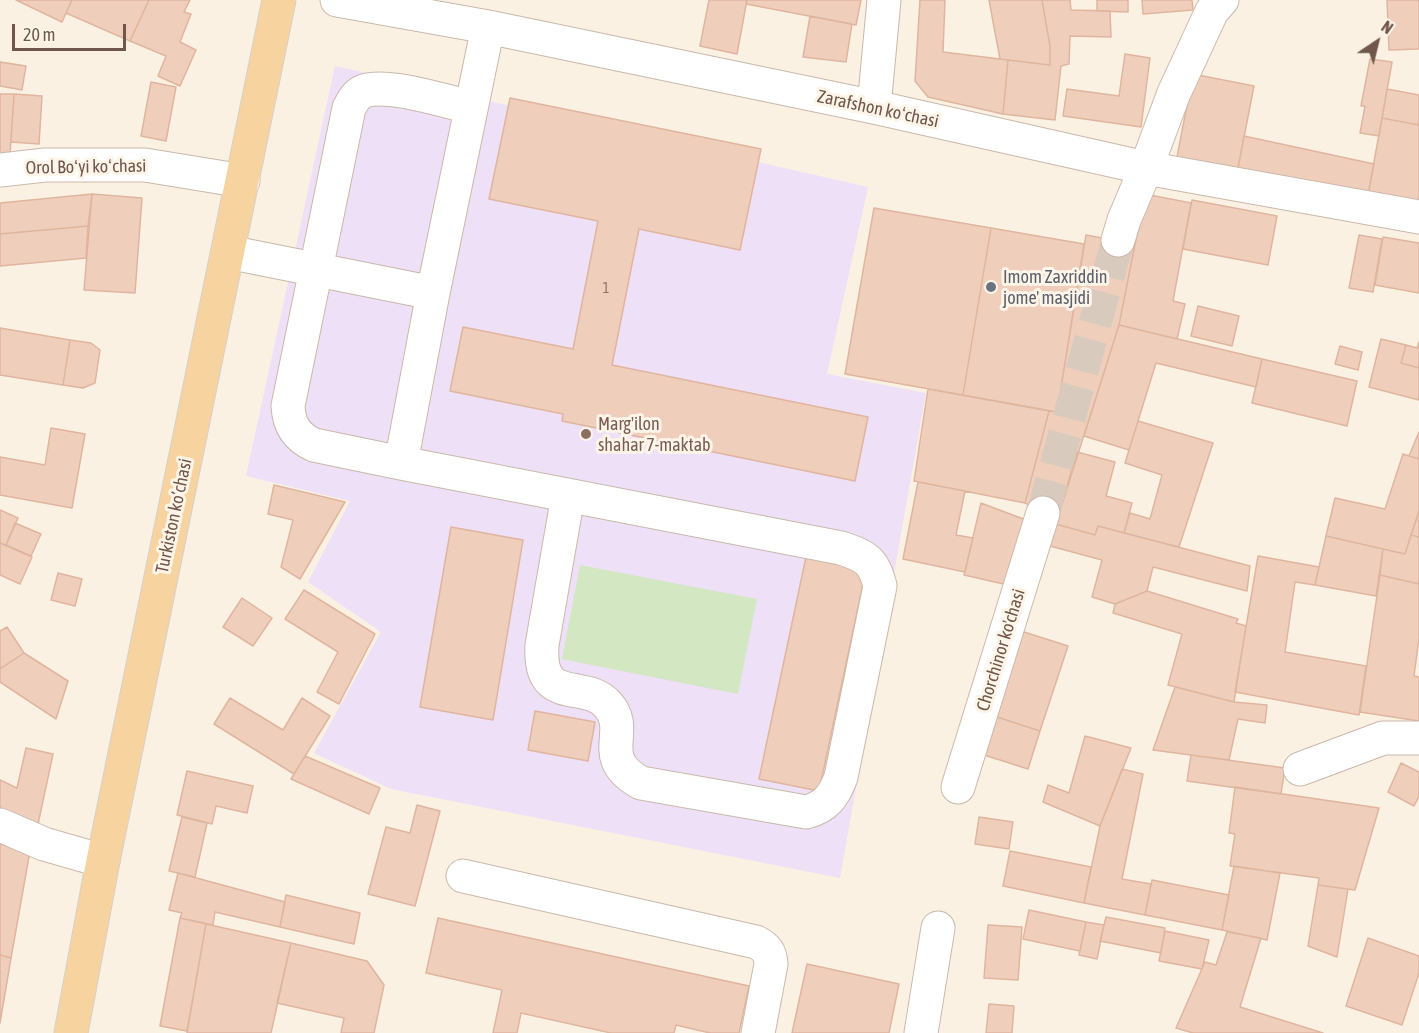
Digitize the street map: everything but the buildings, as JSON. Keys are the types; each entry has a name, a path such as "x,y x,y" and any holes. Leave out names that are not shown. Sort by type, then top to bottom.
{"main road":[{"name":"Turkiston ko’chasi","path":"70,1033 279,0"}],"street":[{"name":"Zarafshon koʻchasi","path":"337,0 488,27 874,107 1146,168 1419,217"},
{"path":"874,107 884,0"},
{"path":"1118,240 1174,93 1212,11 1222,0"},
{"path":"401,463 433,292 488,27"},
{"path":"470,107 391,90 376,89 358,94 349,108 288,406 291,426 304,440 314,445 841,548 860,554 871,562 880,586 841,777 828,802 819,809 806,812 641,783 624,771 615,752 617,723 610,707 604,700 553,683 542,666 542,645 568,496"},
{"name":"Orol Boʻyi koʻchasi","path":"0,170 45,165 145,165 243,181"},
{"path":"228,252 433,292"},
{"name":"Chorchinor ko'chasi","path":"958,788 1043,513"},
{"path":"1300,769 1383,738 1419,738"},
{"path":"0,825 44,844 103,861"},
{"path":"463,876 756,942 766,948 771,955 759,1033"},
{"path":"921,1033 938,928"}],"shaded area":[{"name":"Marg'ilon shahar 7-maktab","path":"335,66 868,187 827,374 926,393 840,878 391,789 314,753 381,632 308,582 350,501 246,476"}],"green space":[{"path":"580,565 757,599 738,694 562,659"}],"tunnel":[{"path":"1043,513 1118,240"}],"place":[{"name":"Imom Zaxriddin jome' masjidi","path":"991,287"},
{"name":"Marg'ilon shahar 7-maktab","path":"586,434"}]}
